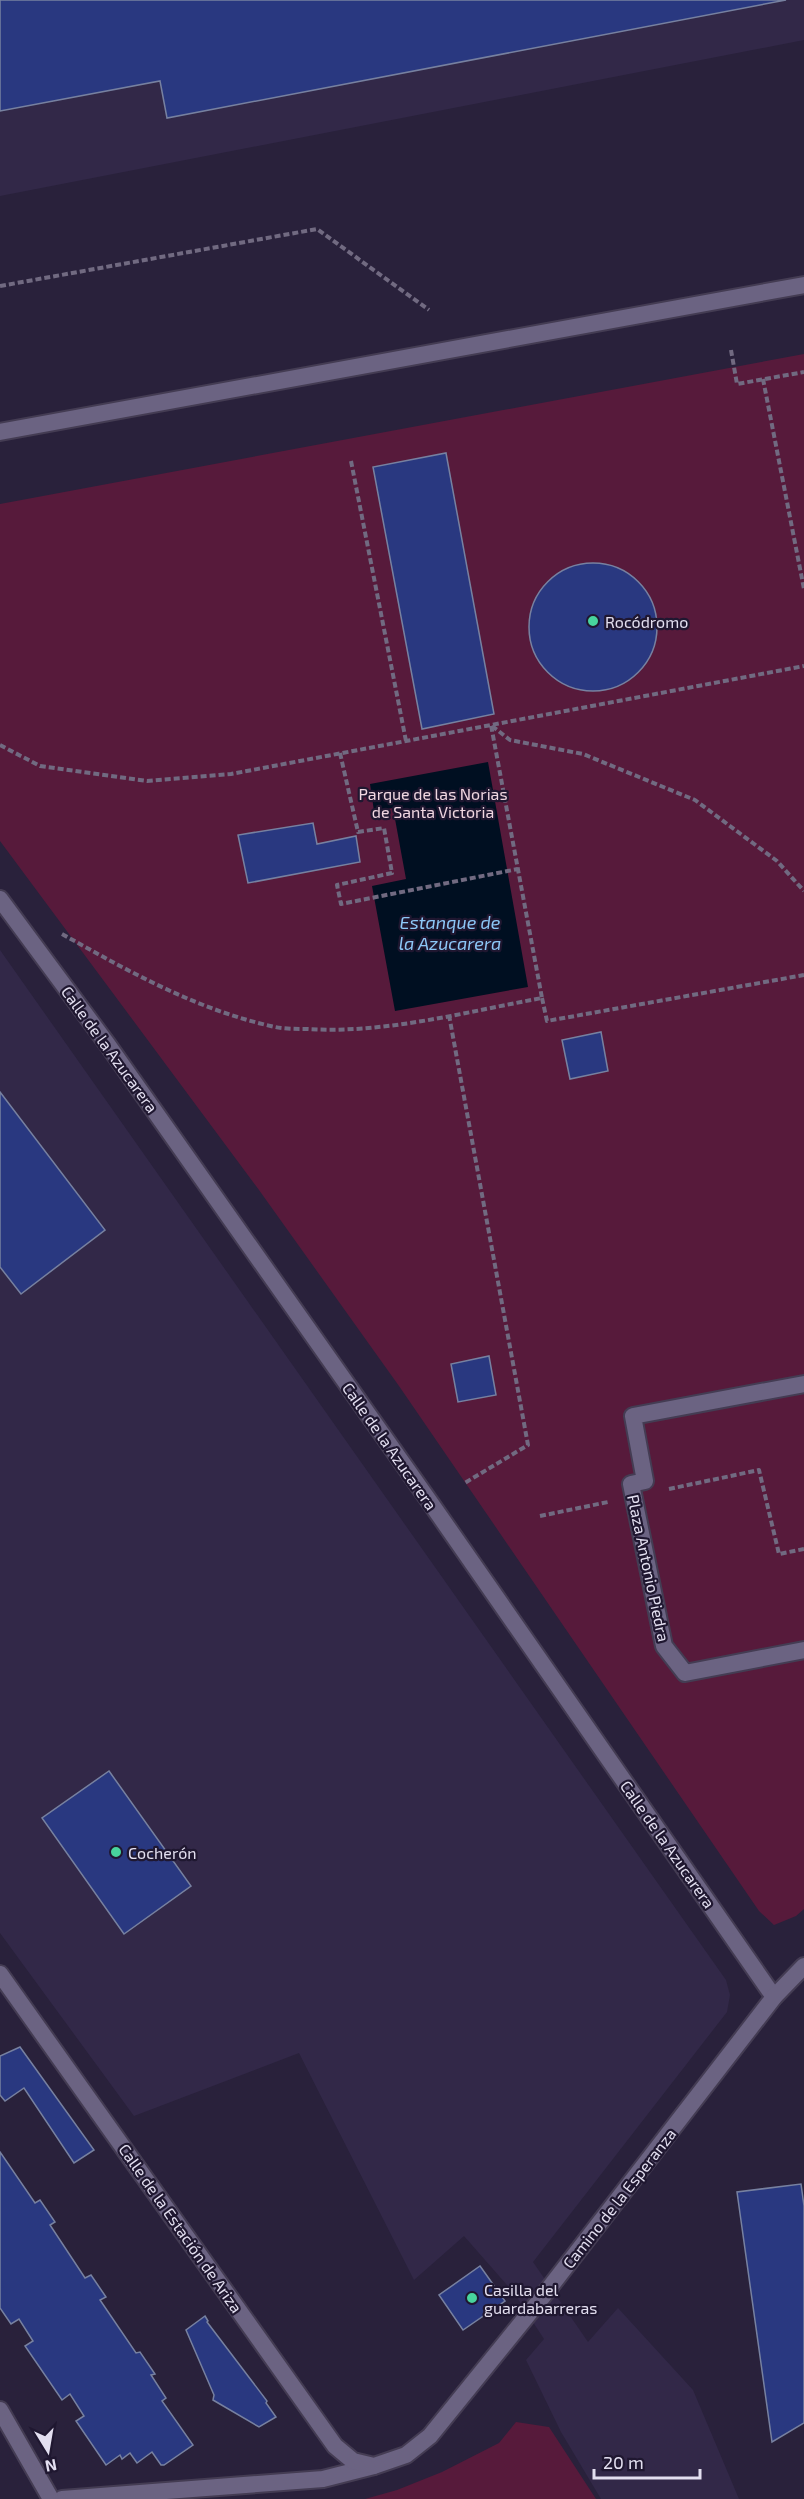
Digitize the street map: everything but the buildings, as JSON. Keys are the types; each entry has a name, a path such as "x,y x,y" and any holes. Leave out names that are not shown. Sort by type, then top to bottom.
{"street":[{"path":"0,432 804,285"},
{"name":"Calle de la Azucarera","path":"0,899 108,1045 774,1997"},
{"name":"Plaza Antonio Piedra","path":"804,1384 633,1416 645,1481 631,1484 664,1646 685,1672 804,1650"},
{"name":"Camino de la Esperanza","path":"62,2499 323,2479 374,2466 406,2454 430,2436 540,2300 774,1997 804,1966"},
{"name":"Calle de la Estación de Ariza","path":"3,1984 335,2446 353,2461 374,2466"},
{"path":"0,2410 51,2499"}],"path":[{"path":"0,286 317,229 429,310"},
{"path":"731,350 737,384 804,372"},
{"path":"764,379 804,589"},
{"path":"351,461 406,741"},
{"path":"0,745 40,766 147,781 231,774 804,666"},
{"path":"491,725 547,1021 804,975"},
{"path":"491,725 510,740 583,754 695,800 777,861 804,891"},
{"path":"340,753 358,832 384,828 392,873 337,885 340,904 518,869"},
{"path":"62,934 151,984 217,1011 277,1027 354,1030 542,998"},
{"path":"448,1015 528,1445 463,1484"},
{"path":"540,1516 759,1470 779,1554 804,1549"}],"shaded area":[{"path":"0,0 804,0 804,40 0,196"},
{"path":"0,950 726,1980 730,1995 727,2012 533,2262 588,2342 618,2308 693,2390 739,2499 601,2499 561,2432 526,2360 544,2339 514,2293 464,2236 414,2280 299,2053 134,2116 0,1933"}],"green space":[{"name":"Parque de las Norias de Santa Victoria","path":"804,354 804,1909 796,1916 774,1925 759,1911 399,1386 259,1190 0,841 0,504"},
{"path":"516,2422 549,2427 596,2499 365,2499 397,2490 442,2472 499,2443"}],"water":[{"name":"Estanque de la Azucarera","path":"488,762 528,987 395,1011 372,886 406,879 393,808 374,811 370,784"}],"place":[{"name":"Rocódromo","path":"593,621"},
{"name":"Cocherón","path":"116,1852"},
{"name":"Casilla del guardabarreras","path":"472,2298"}]}
